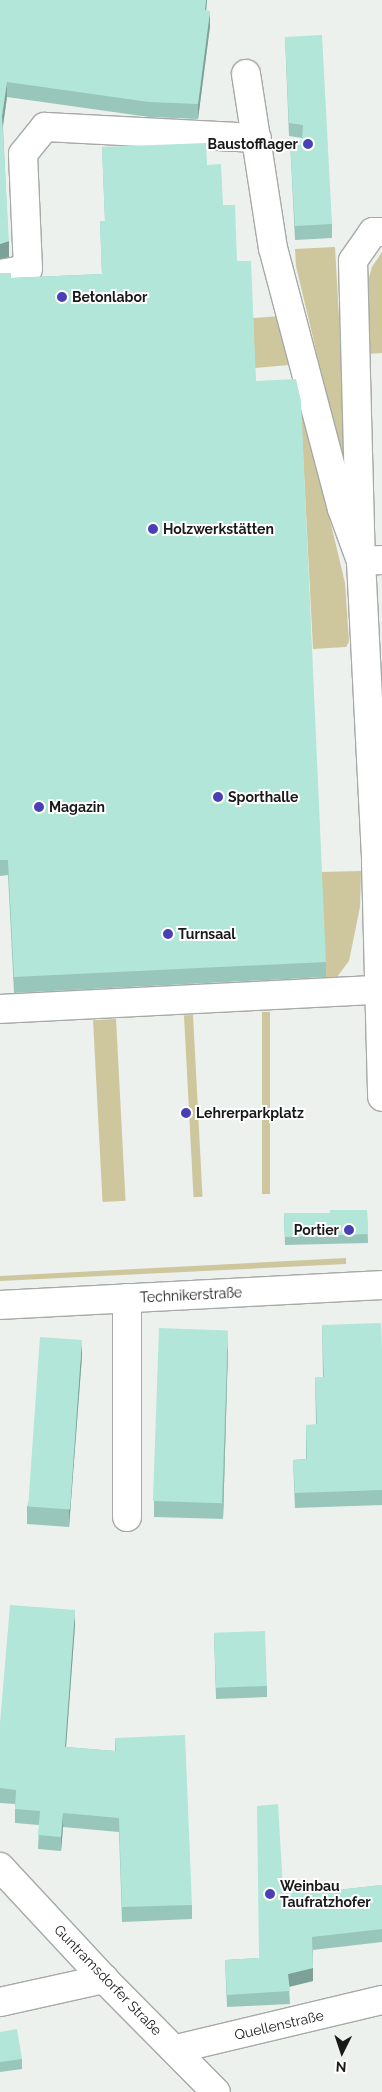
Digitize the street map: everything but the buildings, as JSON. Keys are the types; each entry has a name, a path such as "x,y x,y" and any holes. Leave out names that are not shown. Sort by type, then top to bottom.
{"street":[{"path":"246,74 272,248 342,509 371,560"},
{"path":"0,274 28,270 23,154 45,127 257,138"},
{"path":"382,232 373,232 353,261 371,560 382,1097"},
{"path":"0,1009 379,990"},
{"name":"Technikerstraße","path":"0,1305 382,1285"},
{"path":"127,1298 127,1517"},
{"name":"Guntramsdorfer Straße","path":"0,1868 104,1980 176,2049 216,2092"},
{"path":"0,2002 104,1980"},
{"name":"Quellenstraße","path":"176,2049 382,2000"}],"shaded area":[{"path":"335,247 347,458 342,460 296,266 295,249"},
{"path":"382,252 382,353 367,354 366,288 372,267"},
{"path":"281,316 293,361 289,365 255,368 253,318"},
{"path":"300,394 345,583 349,642 346,647 313,649"},
{"path":"361,871 360,907 349,961 337,977 326,980 321,872"},
{"path":"262,1012 270,1012 270,1194 262,1194"},
{"path":"184,1015 193,1015 203,1197 194,1197"},
{"path":"116,1019 126,1201 103,1202 93,1020"},
{"path":"346,1258 346,1264 0,1281 0,1276"}],"place":[{"name":"Baustofflager","path":"308,144"},
{"name":"Betonlabor","path":"62,297"},
{"name":"Holzwerkstätten","path":"153,529"},
{"name":"Sporthalle","path":"218,797"},
{"name":"Magazin","path":"39,807"},
{"name":"Turnsaal","path":"168,934"},
{"name":"Lehrerparkplatz","path":"186,1113"},
{"name":"Portier","path":"349,1230"},
{"name":"Weinbau Taufratzhofer","path":"270,1894"}]}
